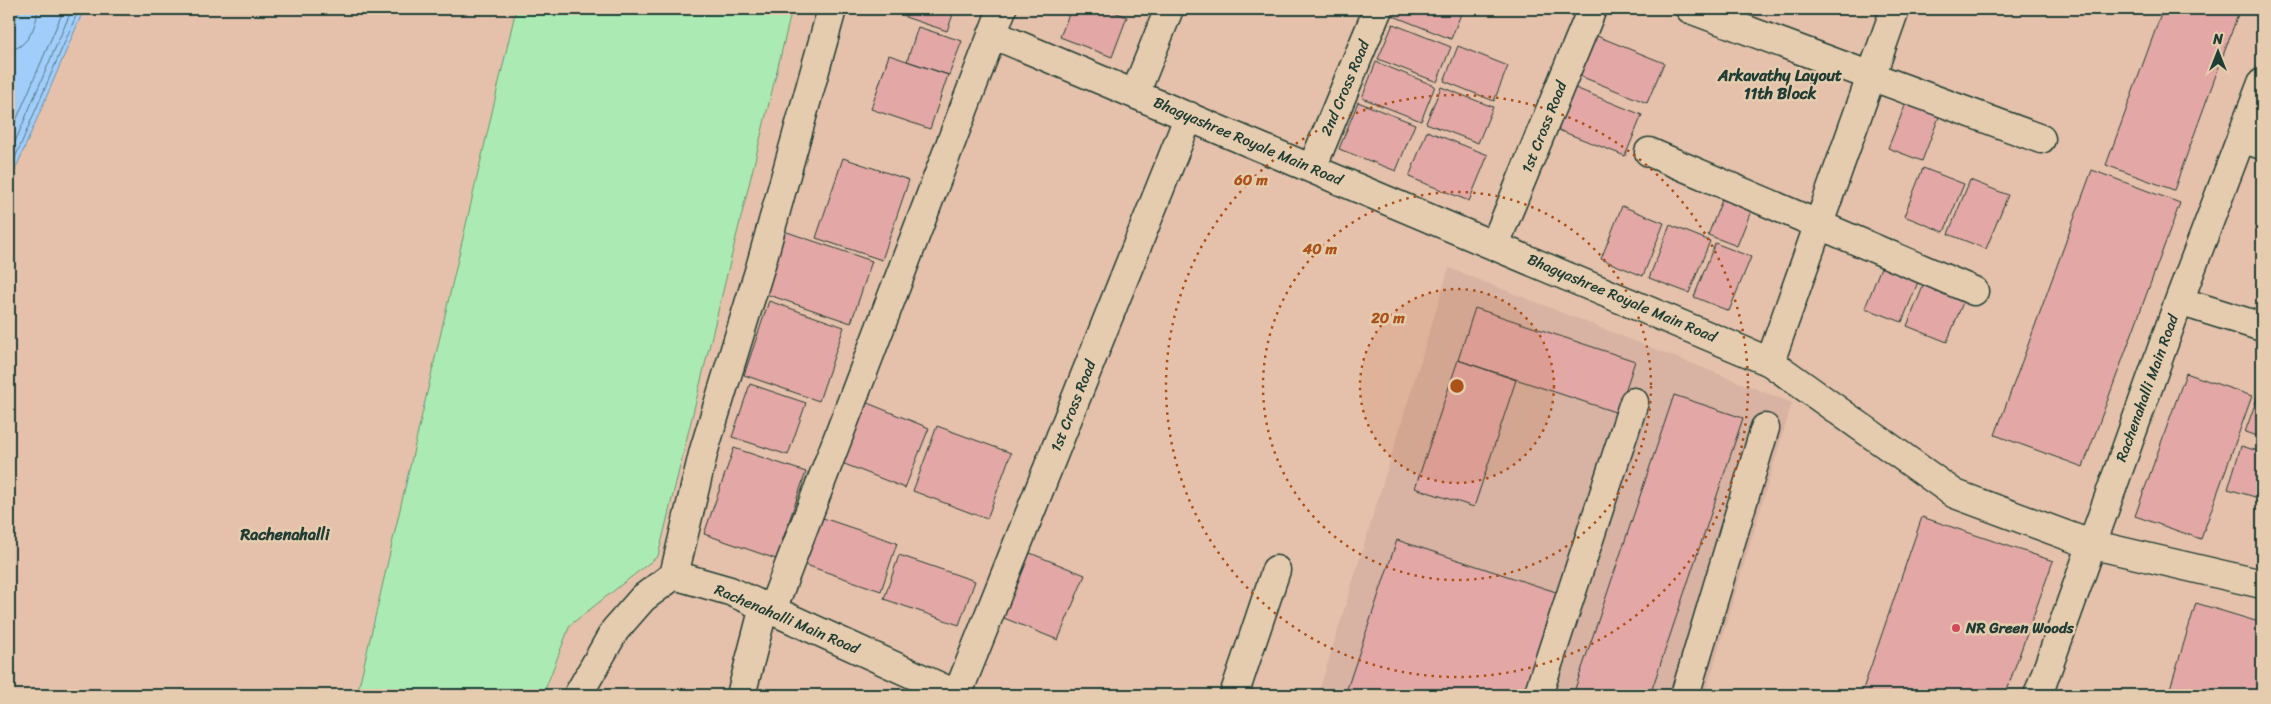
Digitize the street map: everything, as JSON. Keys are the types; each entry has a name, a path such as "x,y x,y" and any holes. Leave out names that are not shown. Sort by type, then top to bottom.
{"street":[{"path":"578,695 615,630 643,598 674,575 704,450 760,268 832,9"},
{"path":"741,695 768,608 1002,9"},
{"path":"1135,94 1169,9"},
{"name":"2nd Cross Road","path":"1312,168 1378,9"},
{"name":"1st Cross Road","path":"1495,244 1592,9"},
{"path":"1690,9 2041,139"},
{"path":"1770,362 1894,9"},
{"name":"Bhagyashree Royale Main Road","path":"992,34 1495,244 1770,362 1955,494 2090,544 2262,584"},
{"name":"Rachenahalli Main Road","path":"2038,695 2090,544 2179,301 2252,142 2262,83"},
{"name":"1st Cross Road","path":"948,693 1189,116"},
{"path":"1649,152 1818,226 1974,291"},
{"path":"2179,301 2262,327"},
{"path":"1538,695 1634,402"},
{"path":"1685,695 1765,428"},
{"path":"1234,695 1276,570"},
{"name":"Rachenahalli Main Road","path":"674,575 730,591 948,693"}],"shaded area":[{"path":"1449,268 1792,403 1705,695 1318,695"}],"green space":[{"path":"516,9 792,9 658,556 570,625 543,695 357,695"}],"water":[{"path":"20,9 84,9 9,184 9,37"}],"building":[{"path":"908,9 955,9 947,31 905,17"},
{"path":"1071,9 1107,9 1127,17 1112,57 1060,37"},
{"path":"1393,9 1463,9 1451,39 1391,15"},
{"path":"2163,9 2240,9 2174,190 2106,165"},
{"path":"1393,24 1451,47 1437,82 1378,59"},
{"path":"918,27 962,41 949,75 907,61"},
{"path":"1592,34 1664,63 1647,103 1575,74"},
{"path":"1458,46 1508,66 1494,101 1444,81"},
{"path":"889,55 948,75 930,129 871,109"},
{"path":"1376,62 1435,86 1421,121 1362,98"},
{"path":"1441,87 1493,107 1478,143 1426,123"},
{"path":"1573,87 1642,115 1625,156 1556,129"},
{"path":"1909,96 1942,109 1922,161 1888,148"},
{"path":"1358,102 1415,124 1396,171 1339,149"},
{"path":"1427,131 1488,155 1469,201 1409,177"},
{"path":"843,158 909,180 882,260 816,238"},
{"path":"1923,168 1964,184 1944,232 1904,216"},
{"path":"2092,170 2180,203 2083,467 1995,435"},
{"path":"1970,180 2008,195 1986,249 1948,234"},
{"path":"1724,195 1753,206 1737,246 1708,235"},
{"path":"1622,206 1664,223 1643,276 1601,259"},
{"path":"1670,225 1710,241 1689,293 1649,278"},
{"path":"784,231 872,261 851,323 763,293"},
{"path":"1715,243 1751,257 1729,311 1694,297"},
{"path":"1883,262 1920,277 1902,322 1865,308"},
{"path":"1926,279 1966,295 1947,342 1907,326"},
{"path":"769,301 844,327 819,401 744,375"},
{"path":"1475,308 1635,361 1618,413 1458,360"},
{"path":"1458,360 1516,380 1474,507 1415,488"},
{"path":"2186,373 2252,396 2201,539 2135,516"},
{"path":"750,384 806,403 788,455 732,437"},
{"path":"2262,385 2262,438 2245,432"},
{"path":"1674,395 1743,418 1650,695 1573,695"},
{"path":"865,402 929,428 905,488 842,463"},
{"path":"937,426 1011,453 987,519 913,491"},
{"path":"2241,446 2262,452 2262,499 2228,489"},
{"path":"734,448 806,472 776,559 704,534"},
{"path":"820,517 897,543 881,591 803,564"},
{"name":"NR Green Woods","path":"1922,517 2053,561 2005,695 1861,695"},
{"path":"1397,540 1559,593 1525,695 1345,695"},
{"path":"1025,551 1085,575 1058,640 999,616"},
{"path":"899,555 975,581 959,625 884,599"},
{"path":"2196,603 2262,623 2262,695 2168,695"}],"place":[{"name":"NR Green Woods","path":"1956,628"}],"district":[{"name":"Arkavathy Layout 11th Block","path":"1780,84"},
{"name":"Rachenahalli","path":"285,534"}]}
